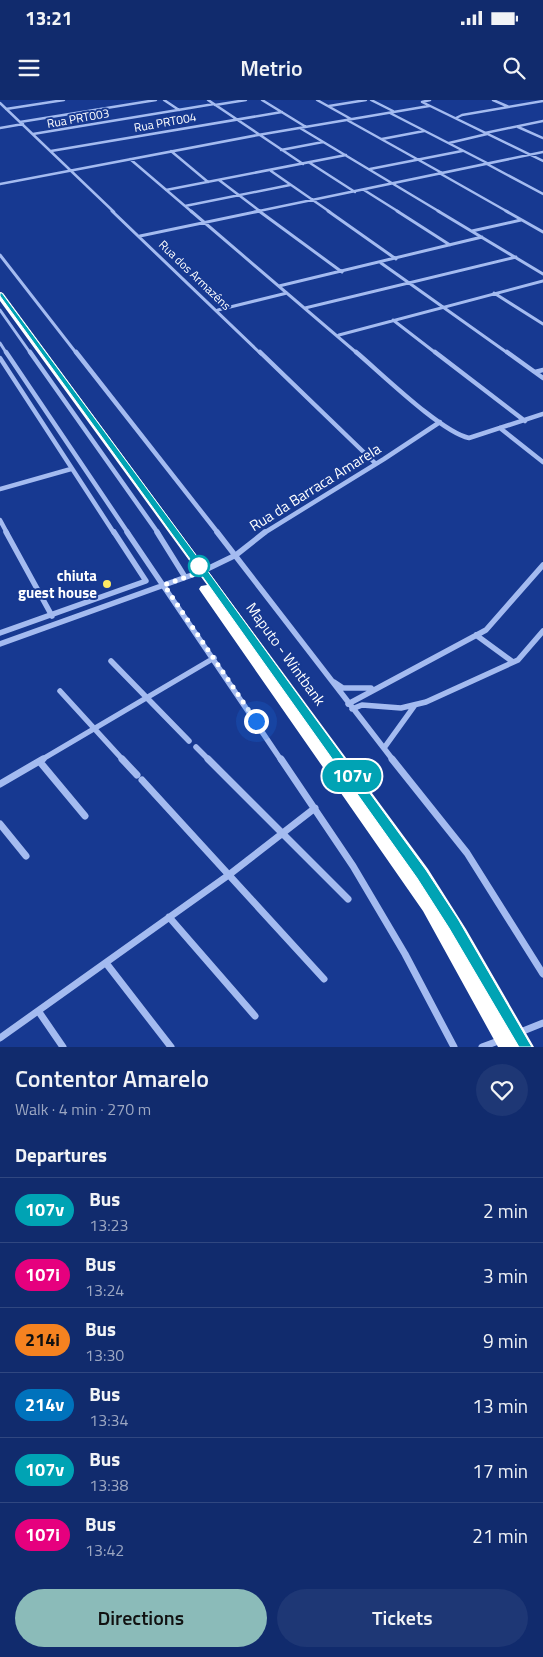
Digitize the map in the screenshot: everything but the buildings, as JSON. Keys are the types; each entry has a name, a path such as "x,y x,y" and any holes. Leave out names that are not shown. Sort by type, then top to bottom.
{"highway":[{"name":"Maputo - Wintbank","path":"0,294 195,574"},
{"name":"Maputo - Wintbank","path":"0,302 429,905 513,1041"}],"street":[{"path":"6,109 64,100"},
{"path":"0,128 156,100"},
{"path":"164,100 179,110"},
{"path":"208,100 303,164"},
{"name":"Rua PRT003","path":"34,134 246,100"},
{"path":"262,100 306,127"},
{"path":"317,100 351,119"},
{"path":"329,106 366,100"},
{"path":"371,100 394,112"},
{"path":"430,100 422,102 543,161"},
{"path":"493,100 510,107"},
{"path":"450,115 462,115 541,101"},
{"name":"Rua dos Armazéns","path":"0,103 218,310 376,464"},
{"path":"0,184 258,135 429,106"},
{"name":"Rua PRT004","path":"51,151 282,112"},
{"path":"390,112 543,194"},
{"path":"456,118 462,115"},
{"path":"347,120 438,170 543,232"},
{"path":"449,143 543,121"},
{"path":"517,126 543,138"},
{"path":"300,128 543,274"},
{"path":"382,139 424,131"},
{"path":"280,150 323,142"},
{"path":"369,169 459,150"},
{"path":"172,151 208,182"},
{"path":"140,236 543,152"},
{"path":"166,190 346,155"},
{"path":"130,159 440,422 465,437 473,437 543,414"},
{"path":"310,163 355,192"},
{"path":"438,170 451,171"},
{"path":"271,171 396,259"},
{"path":"219,180 318,256 342,272"},
{"path":"185,206 290,185"},
{"path":"364,190 450,246"},
{"path":"472,231 522,220"},
{"path":"279,286 381,263 482,237"},
{"path":"0,255 236,555 350,706 467,853 543,974"},
{"path":"305,308 516,257"},
{"path":"381,263 543,378"},
{"path":"339,335 543,281"},
{"path":"218,310 287,293"},
{"path":"494,293 543,324"},
{"path":"0,310 162,538 195,574"},
{"path":"392,320 524,421"},
{"path":"0,343 353,866 405,954 454,1047"},
{"path":"0,633 146,581 1,362 12,361"},
{"path":"535,372 543,370"},
{"name":"Rua da Barraca Amarela","path":"0,644 195,574 236,555 266,531 376,464 440,422"},
{"path":"500,428 543,462"},
{"path":"0,489 72,469"},
{"path":"0,520 52,616"},
{"path":"350,706 375,688 476,635 491,625 543,565"},
{"path":"350,706 401,708 415,706 446,694 513,662 540,640 543,631"},
{"path":"476,635 513,662"},
{"path":"0,784 214,658"},
{"path":"111,661 189,741"},
{"path":"330,679 343,688 375,688"},
{"path":"60,691 230,874 324,979"},
{"path":"384,748 415,706"},
{"path":"196,747 348,899"},
{"path":"40,762 85,816"},
{"path":"0,1038 230,874 315,808"},
{"path":"0,824 26,856"},
{"path":"169,917 255,1016"},
{"path":"106,963 171,1047"},
{"path":"39,1012 63,1047"},
{"path":"482,1047 513,1041 543,1023"}],"bus line":[{"name":"107v","path":"0,295 207,576 422,874 524,1047"}],"place":[{"name":"chiuta guest house","path":"107,584"}],"route":[{"path":"199,566 203,571 164,585 256,721"}]}
